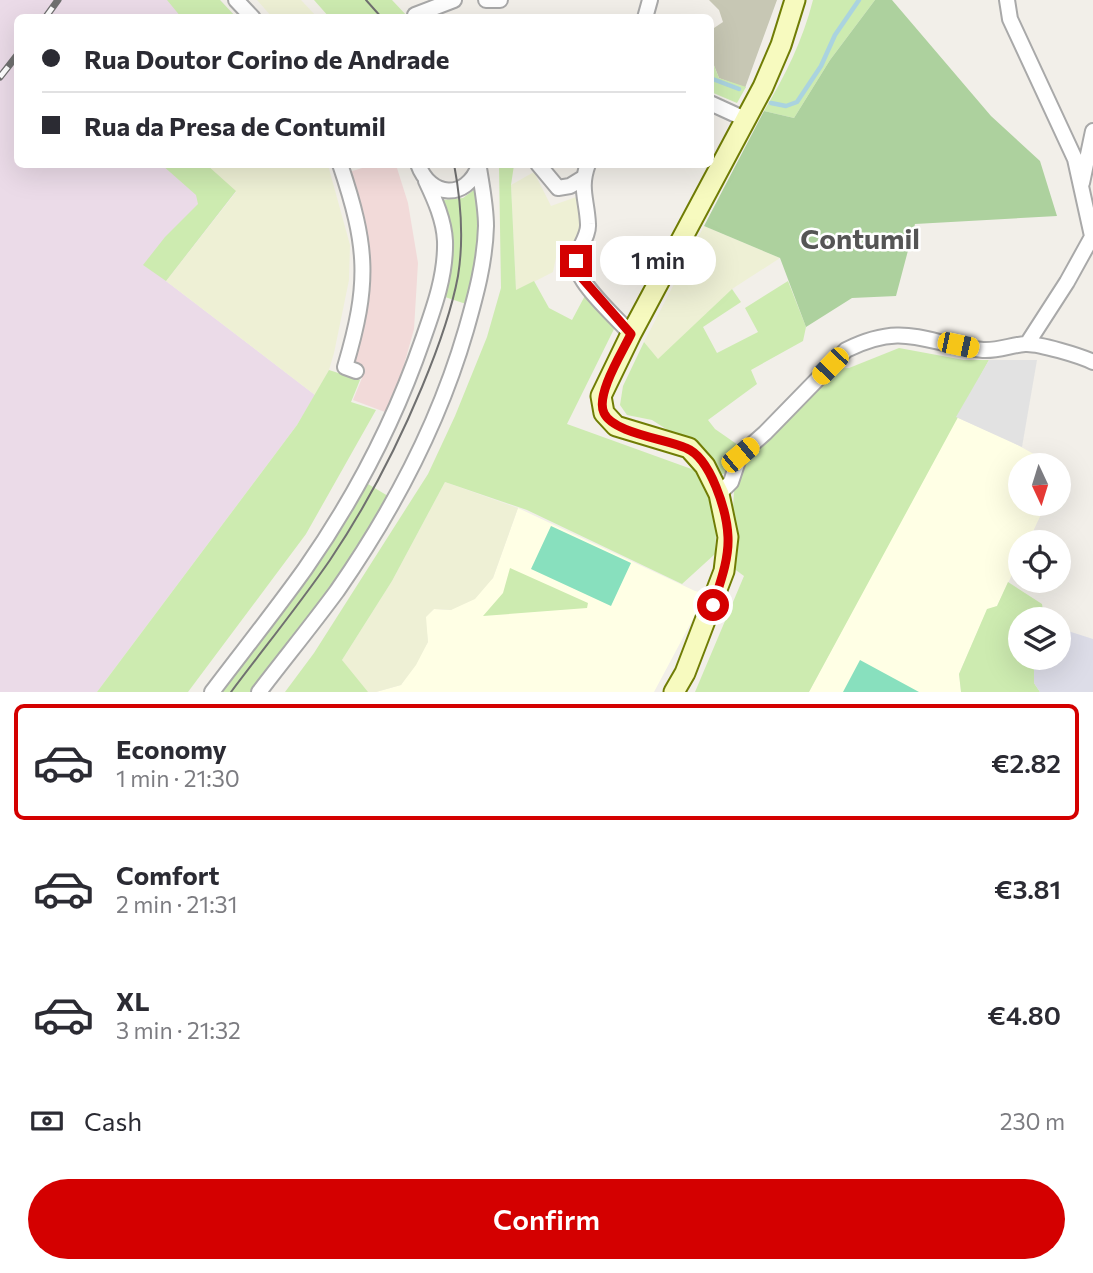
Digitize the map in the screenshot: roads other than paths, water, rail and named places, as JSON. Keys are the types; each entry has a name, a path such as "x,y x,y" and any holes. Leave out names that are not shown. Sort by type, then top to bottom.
{"street":[{"path":"236,0 249,14"},
{"path":"486,0 500,0"},
{"path":"674,692 685,673 724,571 728,537 719,494 705,466 689,449 616,426 604,413 601,396 772,68 795,0"},
{"path":"1007,0 1010,19 1075,159 1093,235 1067,282 1027,344"},
{"path":"417,14 449,1"},
{"path":"714,105 745,119"},
{"path":"1082,184 1093,131"},
{"path":"344,168 364,261 360,313 345,367 356,371"},
{"path":"212,692 305,569 338,518 407,385 436,303 444,270 443,229 434,197 420,168"},
{"path":"426,181 436,189 449,191 472,180 478,168"},
{"path":"259,692 336,591 361,552 407,474 444,395 459,355 482,270 486,223 479,168"},
{"path":"541,168 558,188 570,186 585,171"},
{"path":"585,171 589,227 576,261 577,270 595,295 631,334"},
{"path":"719,494 731,482 740,455 846,350 862,342 908,334 983,350 1027,344 1093,362"}],"waterway":[{"path":"771,103 786,106 797,102 821,66 835,35 859,0"},
{"path":"714,80 739,89"}],"tram line":[{"path":"366,0 378,14"},
{"path":"231,692 344,539 380,475 422,387 443,332 458,276 461,220 455,168"}],"railway":[{"path":"48,14 58,0"},
{"path":"0,77 14,59"}],"district":[{"name":"Contumil","path":"860,239"}]}
